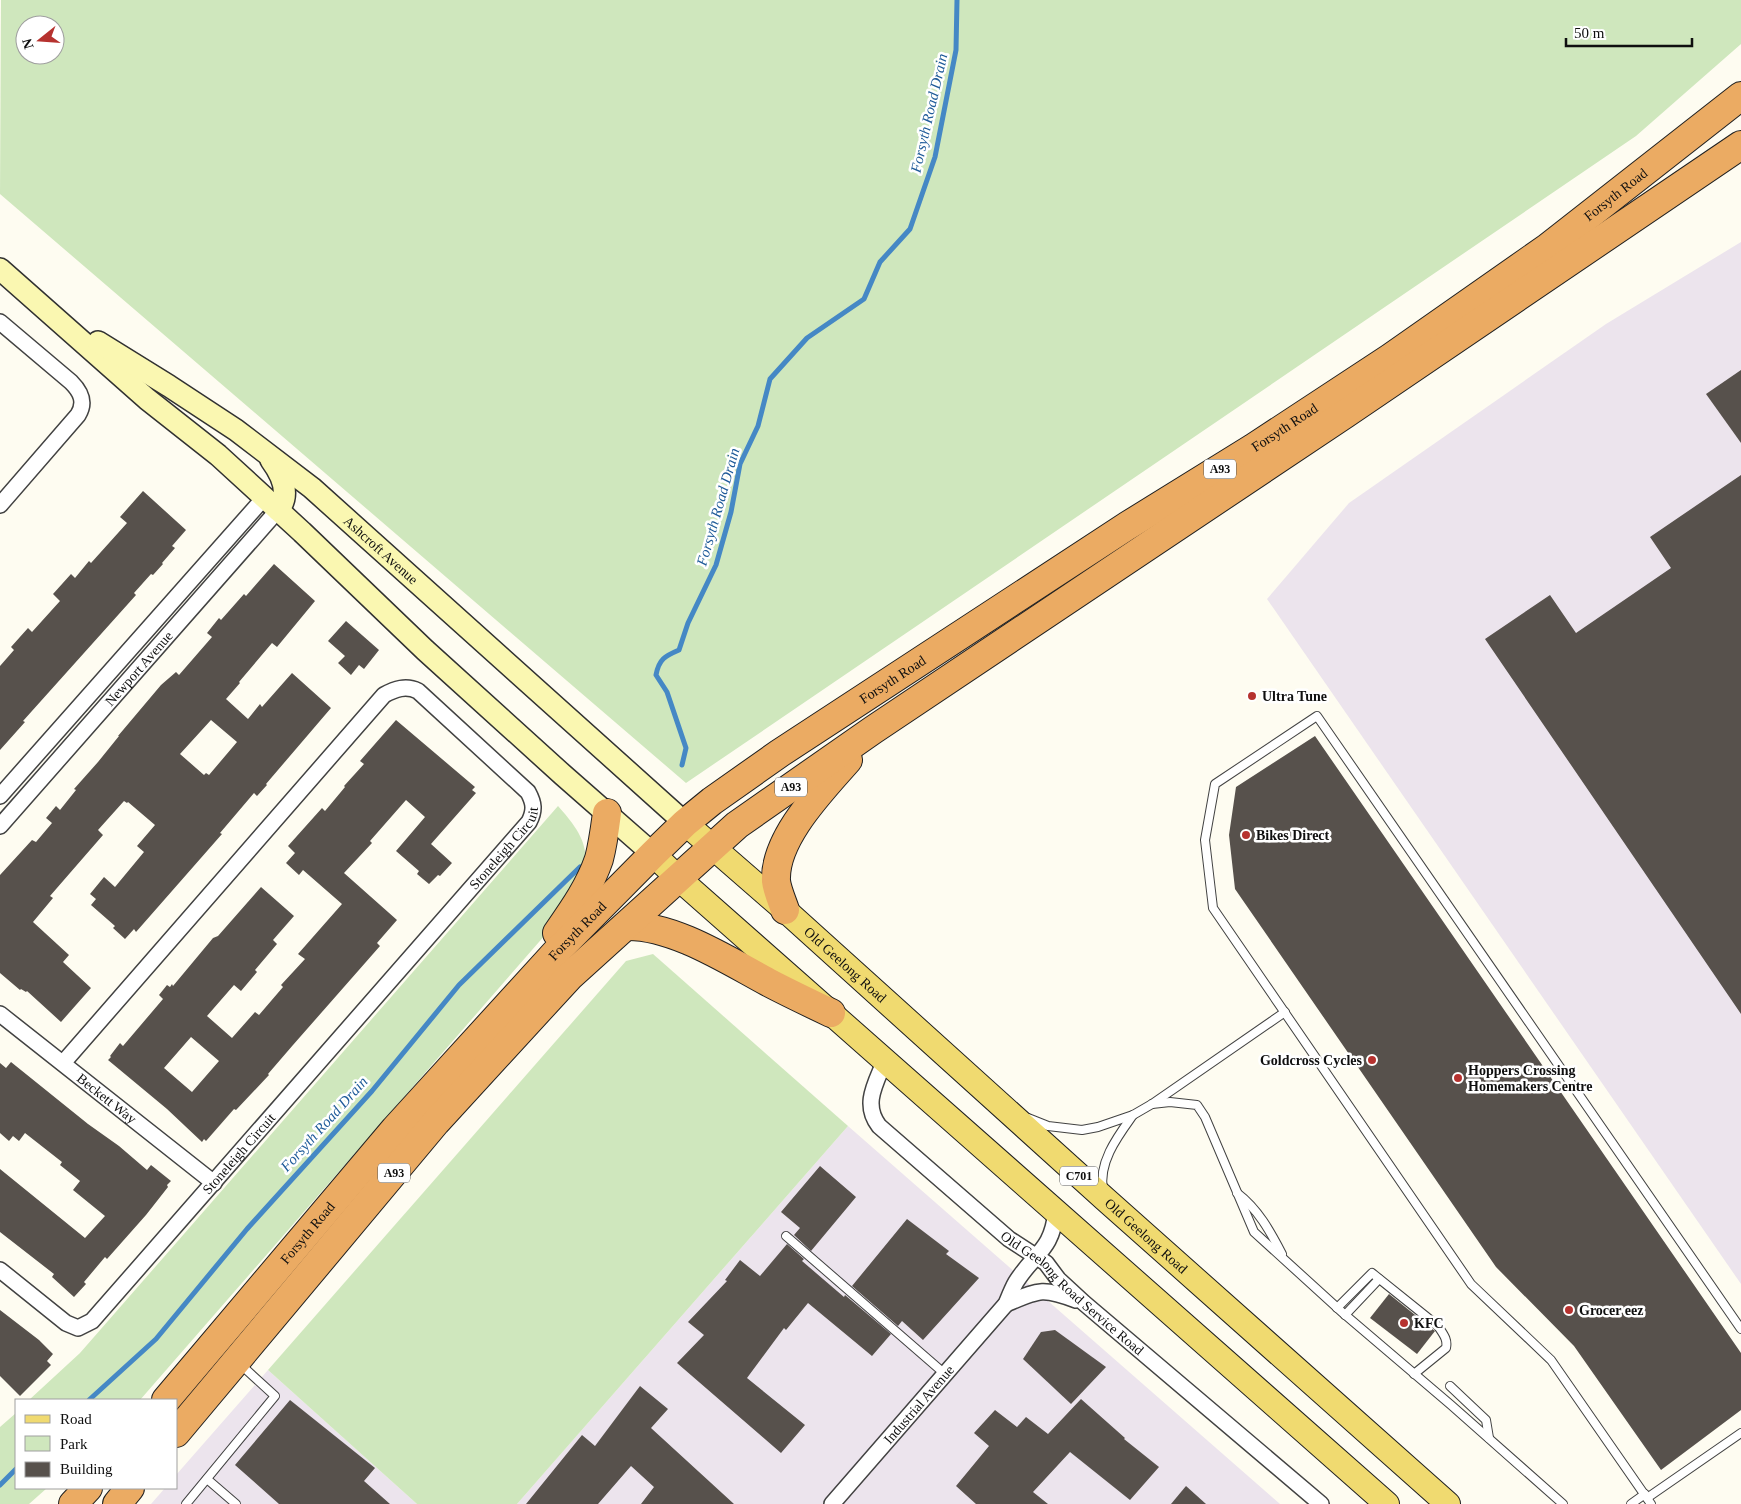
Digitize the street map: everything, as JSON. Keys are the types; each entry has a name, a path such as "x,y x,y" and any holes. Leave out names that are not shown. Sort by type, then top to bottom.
{"highway":[{"name":"Forsyth Road","path":"167,1399 395,1129 505,1008 653,854 712,801 780,753 1390,358 1547,248 1741,96"},
{"name":"Forsyth Road","path":"178,1431 436,1122 570,976 737,825 873,730 1345,414 1741,145"},
{"path":"785,910 776,882 777,867 790,835 802,814 873,730"},
{"path":"505,1008 582,896 599,857 607,813"},
{"path":"626,926 641,925 656,928 682,938 831,1013"},
{"path":"74,1504 87,1489"},
{"path":"117,1504 129,1489"}],"main road":[{"name":"Ashcroft Avenue","path":"0,269 147,399 218,455 426,650 653,854"},
{"name":"Ashcroft Avenue","path":"51,313 236,430 312,488 686,823"},
{"path":"264,451 277,468 283,481 284,501 271,504"},
{"name":"C701","path":"686,823 712,847"},
{"name":"Old Geelong Road","path":"712,847 785,910 1105,1199 1448,1504"},
{"path":"653,854 1387,1504"}],"street":[{"path":"0,322 71,382 79,391 82,400 81,410 78,415 0,505"},
{"name":"Newport Avenue","path":"0,796 271,504"},
{"name":"Newport Avenue","path":"2,820 271,504"},
{"name":"Stoneleigh Circuit","path":"0,1270 66,1323 78,1328 92,1321 529,822 534,806 528,792 418,691 412,688 402,688 384,695 63,1063"},
{"name":"Beckett Way","path":"0,1014 214,1183"},
{"name":"Old Geelong Road Service Road","path":"884,1060 870,1102 870,1109 875,1120 890,1136 1009,1239 1038,1257 1084,1302 1321,1504"},
{"name":"Industrial Avenue","path":"832,1504 1006,1304 1016,1282 1048,1244 1056,1211"},
{"name":"Industrial Avenue","path":"1006,1304 1034,1292 1054,1292 1084,1302"}],"lane":[{"path":"1648,1499 1551,1360 1471,1284 1213,908 1205,840 1215,784 1317,716 1741,1329"},
{"path":"1004,1108 1048,1126 1075,1130 1098,1127 1133,1115 1152,1104 1285,1012"},
{"path":"1152,1104 1170,1102 1197,1105 1205,1117 1254,1232 1337,1308 1563,1504"},
{"path":"1105,1199 1102,1184 1104,1168 1114,1141 1133,1115"},
{"path":"1236,1192 1250,1203 1271,1234 1285,1260"},
{"path":"786,1236 945,1374"},
{"path":"1337,1308 1372,1273 1438,1326 1445,1336 1446,1348 1414,1374"},
{"path":"1345,1315 1379,1279"},
{"path":"186,1504 275,1396 236,1361"},
{"path":"1450,1386 1486,1420 1488,1438"},
{"path":"1631,1504 1648,1499 1741,1432"},
{"path":"207,1479 236,1504"}],"shaded area":[{"path":"1741,242 1741,1284 1267,599 1349,503 1606,324"},
{"path":"848,1126 1280,1504 517,1504"},
{"path":"268,1370 417,1504 151,1504 164,1489 178,1489 178,1473"}],"green space":[{"path":"1,0 1741,0 1741,44 1636,136 686,783 0,194"},
{"path":"558,806 578,832 586,856 584,870 573,903 141,1399 30,1399 80,1353"},
{"path":"653,954 848,1126 517,1504 417,1504 268,1370 626,961"},
{"path":"15,1414 15,1489 46,1489 29,1504 0,1504 0,1427"}],"building":[{"path":"1741,370 1741,443 1706,394"},
{"path":"1741,475 1741,1014 1485,639 1550,595 1576,633 1671,568 1650,537"},
{"path":"143,491 186,530 172,546 175,548 163,564 134,593 136,595 23,721 25,722 0,750 0,666 14,650 11,647 28,628 32,632 60,601 53,594 71,574 75,578 89,561 91,563 127,523 120,517"},
{"path":"274,564 315,601 277,647 272,643 226,699 248,719 260,704 262,707 292,673 331,708 267,785 257,796 254,793 220,833 222,834 136,932 134,929 125,939 113,928 115,926 91,905 96,899 90,894 104,877 115,887 144,852 137,846 155,825 128,802 124,801 98,830 103,835 50,896 53,898 33,922 69,955 63,962 91,988 61,1022 27,991 20,990 0,973 0,875 32,840 36,842 52,823 46,818 56,806 60,810 76,790 74,789 161,685 176,672 179,675 212,637 207,633 219,618 221,620 244,594 246,596","holes":["211,720 237,742 209,775 206,773 204,775 180,754"]},
{"path":"346,621 379,650 364,669 359,665 351,675 338,663 345,656 328,641"},
{"path":"396,720 475,787 472,790 476,793 431,844 452,863 440,876 438,875 429,884 417,874 419,871 396,851 425,817 406,800 370,841 372,843 344,873 397,920 377,943 380,946 269,1075 236,1110 234,1109 206,1141 204,1139 202,1142 167,1109 108,1060 120,1043 123,1046 163,999 159,995 167,985 170,987 172,984 173,986 213,938 218,936 261,887 294,916 273,940 277,944 255,970 257,972 241,991 234,985 207,1016 232,1038 255,1012 259,1015 283,987 281,985 305,959 298,954 342,904 303,870 299,875 286,863 295,853 288,846 322,808 325,811 364,764 360,761","holes":["191,1037 219,1061 192,1092 164,1068"]},
{"name":"Hoppers Crossing Homemakers Centre","path":"1315,736 1741,1353 1741,1410 1661,1470 1574,1346 1496,1267 1235,889 1229,835 1236,787"},
{"path":"11,1062 147,1170 151,1165 171,1181 146,1215 107,1259 105,1257 84,1282 86,1284 74,1297 52,1277 54,1274 0,1232 0,1169 85,1238 105,1216 73,1190 80,1181 60,1165 62,1162 25,1133 19,1141 13,1136 9,1141 0,1133 0,1063 6,1068"},
{"path":"820,1166 856,1197 811,1251 794,1235 800,1228 781,1212"},
{"path":"907,1219 949,1251 946,1254 979,1278 923,1340 902,1321 898,1326 852,1286"},
{"path":"787,1244 804,1259 802,1261 891,1334 872,1356 808,1303 786,1330 784,1328 747,1378 805,1425 781,1453 677,1363 704,1335 688,1322 727,1281 725,1280 740,1260 760,1276"},
{"name":"KFC","path":"1389,1294 1435,1331 1417,1354 1370,1318"},
{"path":"0,1310 39,1340 53,1354 47,1361 51,1365 20,1396 0,1376"},
{"path":"1055,1330 1106,1367 1071,1404 1023,1359 1041,1332"},
{"path":"640,1386 668,1409 651,1428 734,1504 641,1504 654,1487 631,1466 598,1504 526,1504 582,1435 595,1446"},
{"path":"1081,1399 1124,1439 1159,1467 1130,1500 1070,1452 1033,1492 1048,1504 976,1504 956,1486 989,1446 974,1433 995,1410 1017,1427 1026,1417 1048,1434"},
{"path":"290,1400 375,1468 364,1481 390,1504 279,1504 235,1465"},
{"path":"1186,1486 1206,1504 1171,1504"}],"waterway":[{"name":"Forsyth Road Drain","path":"682,765 686,748 667,692 656,675 657,670 663,659 679,650 688,623 716,565 731,512 740,464 758,426 770,379 807,338 864,299 880,262 910,229 935,157 956,50 957,0"},
{"name":"Forsyth Road Drain","path":"90,1399 156,1339 247,1229 372,1091 459,985 580,867"},
{"name":"Forsyth Road Drain","path":"0,1485 15,1470"}],"place":[{"name":"Ultra Tune","path":"1252,696"},
{"name":"Bikes Direct","path":"1246,835"},
{"name":"Goldcross Cycles","path":"1372,1060"},
{"name":"Hoppers Crossing Homemakers Centre","path":"1458,1078"},
{"name":"Grocer eez","path":"1569,1310"},
{"name":"KFC","path":"1404,1323"}]}
